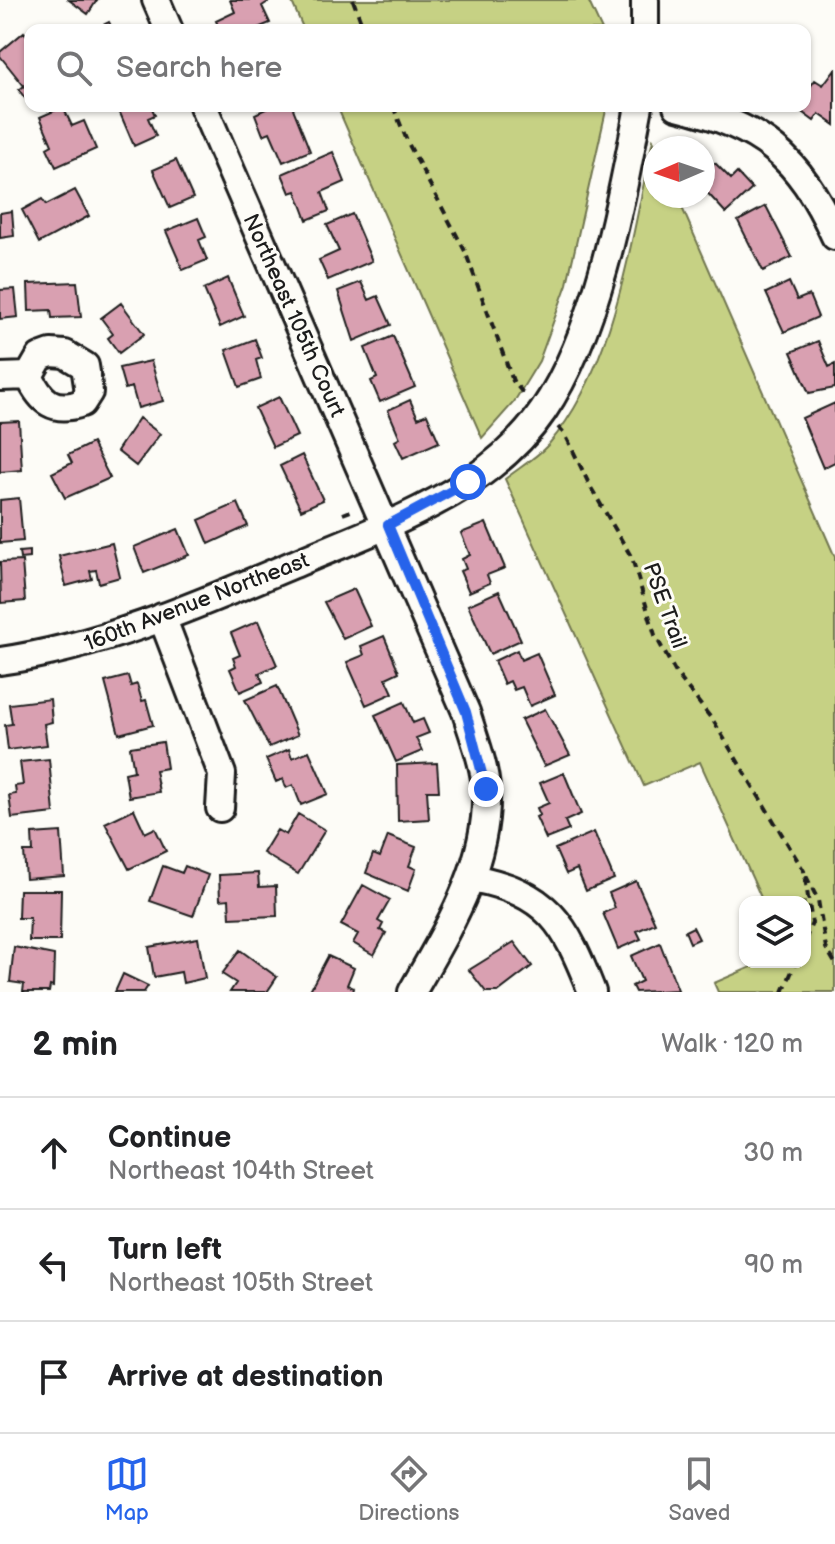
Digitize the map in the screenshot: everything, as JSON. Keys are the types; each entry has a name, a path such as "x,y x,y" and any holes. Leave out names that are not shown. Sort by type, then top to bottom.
{"street":[{"path":"156,0 166,24"},
{"path":"645,0 645,24"},
{"name":"Northeast 105th Court","path":"206,112 388,525 466,712 486,789 482,842 472,878 412,992"},
{"name":"160th Avenue Northeast","path":"0,661 103,640 388,525 468,482 510,450 542,412 569,366 594,302 638,112"},
{"path":"700,112 727,119 768,140 826,193 835,236"},
{"path":"0,377 29,376"},
{"path":"162,617 222,774 220,808"},
{"path":"472,878 531,896 556,918 577,955 592,992"}],"path":[{"path":"353,0 362,24"},
{"path":"395,112 408,143 465,251 513,381 523,393"},
{"name":"PSE Trail","path":"558,427 566,436 590,486 632,558 655,635 676,673 714,722 804,871 818,900 826,948 835,963"},
{"path":"343,514 351,511"},
{"name":"PSE Trail","path":"804,871 808,896"},
{"path":"783,992 793,968"}],"green space":[{"path":"291,0 588,0 599,24 301,24"},
{"path":"340,112 606,112 567,284 539,361 514,402 482,438"},
{"path":"643,188 643,208 682,208 835,557 835,992 718,992 714,983 749,968 811,968 811,896 760,896 700,762 644,786 505,479 548,445 571,413 590,378 605,340 628,259"}],"building":[{"path":"69,0 97,0 88,14"},
{"path":"230,0 271,0 262,6 270,23 268,24 217,24 216,21 235,12"},
{"path":"24,32 24,86 0,56 0,52"},
{"path":"835,69 835,125 819,114 814,121 802,112 811,112 811,86 815,80 823,85"},
{"path":"52,112 65,112 72,126 84,121 96,149 56,167 47,148 52,145 40,117"},
{"path":"120,112 154,112 155,115 148,118 156,136 134,146"},
{"path":"294,112 310,151 283,162 270,132 263,135 255,114"},
{"path":"333,152 345,182 322,192 329,211 307,220 296,191 290,193 282,174"},
{"path":"176,160 193,198 170,208 153,170"},
{"path":"715,163 731,179 737,173 752,189 726,213 715,201"},
{"path":"75,190 89,216 39,243 22,210 42,199 46,205"},
{"path":"766,206 792,257 763,271 738,221"},
{"path":"12,211 14,236 0,238 0,213"},
{"path":"352,214 372,261 328,280 319,260 339,251 327,225"},
{"path":"198,218 206,237 199,240 207,260 183,270 166,231"},
{"path":"228,278 244,316 220,327 204,289"},
{"path":"77,282 81,317 52,318 51,310 29,311 28,284"},
{"path":"361,282 369,300 378,296 391,325 354,341 338,291"},
{"path":"789,282 797,300 809,295 818,317 784,332 766,293"},
{"path":"15,289 18,317 0,319 0,290"},
{"path":"121,303 144,334 119,353 108,338 113,334 101,318"},
{"path":"393,336 415,387 380,402 371,381 377,378 365,348"},
{"path":"255,339 262,358 256,360 261,379 239,387 226,350"},
{"path":"818,341 829,367 835,364 835,388 809,393 791,352"},
{"path":"151,361 163,401 138,408 132,387 125,389 119,368"},
{"path":"279,397 297,436 273,447 255,408"},
{"path":"410,400 418,418 427,414 439,442 403,458 395,441 400,438 388,410"},
{"path":"835,403 835,462 823,468 802,418"},
{"path":"139,418 160,434 136,466 117,451"},
{"path":"19,421 22,470 0,472 0,422"},
{"path":"92,443 110,478 65,498 52,473 72,463 68,455"},
{"path":"302,455 323,500 301,510 280,466"},
{"path":"19,498 23,541 0,543 0,500"},
{"path":"238,503 248,526 209,544 199,520"},
{"path":"486,523 505,568 487,575 490,583 469,592 460,571 466,569 462,559 470,555 461,533"},
{"path":"178,529 189,555 144,573 134,547"},
{"path":"112,543 120,577 99,583 96,570 90,571 92,579 66,586 59,556"},
{"path":"29,551 29,558 20,559 19,552"},
{"path":"22,561 25,601 1,603 0,562"},
{"path":"354,589 371,626 343,639 324,602"},
{"path":"499,591 521,640 490,654 468,605"},
{"path":"258,621 277,665 259,673 263,682 240,692 230,669 236,666 233,658 240,655 231,633"},
{"path":"384,636 399,672 386,678 393,693 366,705 347,662 364,655 361,646"},
{"path":"517,650 521,660 537,653 555,695 530,706 522,687 514,690 510,681 504,684 494,661"},
{"path":"128,676 131,686 137,684 142,701 146,700 153,725 119,734 105,682"},
{"path":"277,686 298,735 269,747 245,700"},
{"path":"50,699 52,722 44,724 47,745 8,750 5,725 12,724 9,704"},
{"path":"404,702 413,723 423,719 429,733 416,738 422,751 396,762 375,715"},
{"path":"545,709 570,755 544,766 521,720"},
{"path":"163,742 167,768 155,770 159,792 129,797 125,773 134,771 130,747"},
{"path":"289,749 292,758 309,751 328,794 301,805 293,785 286,788 283,779 276,782 266,759"},
{"path":"49,759 54,813 12,818 9,795 16,794 15,786 23,785 20,762"},
{"path":"437,763 439,791 427,791 429,819 398,821 397,765"},
{"path":"564,773 581,814 565,821 569,830 546,839 536,817 540,815 537,808 549,803 540,783"},
{"path":"134,809 145,833 155,828 166,851 129,869 105,823"},
{"path":"298,814 325,830 298,874 263,853 277,830 286,835"},
{"path":"61,832 64,876 26,879 24,852 33,852 32,834"},
{"path":"594,832 614,879 586,891 577,869 566,874 555,849"},
{"path":"388,836 416,847 409,866 416,869 408,891 366,873 373,854 380,857"},
{"path":"163,866 182,873 185,866 208,875 193,916 150,901"},
{"path":"258,873 259,887 276,886 277,916 230,918 229,899 220,900 219,875"},
{"path":"636,881 655,923 637,931 641,939 618,949 603,913 615,908 609,893"},
{"path":"363,885 390,900 378,921 383,924 380,930 386,933 374,955 353,943 358,934 341,925"},
{"path":"19,890 61,890 60,941 29,941 30,918 18,918"},
{"path":"693,927 699,939 690,943 685,931"},
{"path":"198,938 205,978 183,983 181,972 154,977 149,947"},
{"path":"514,942 532,966 498,992 486,992 469,970"},
{"path":"660,943 678,990 635,992 632,986 642,981 631,956"},
{"path":"14,947 54,955 53,987 50,986 49,992 23,992 24,984 10,982"},
{"path":"240,950 277,977 267,992 230,992 236,983 222,974"},
{"path":"328,956 354,968 347,985 354,988 353,992 309,992"},
{"path":"123,974 148,986 144,992 115,992"}],"route":[{"path":"468,482 388,525 466,712 486,789"}]}
